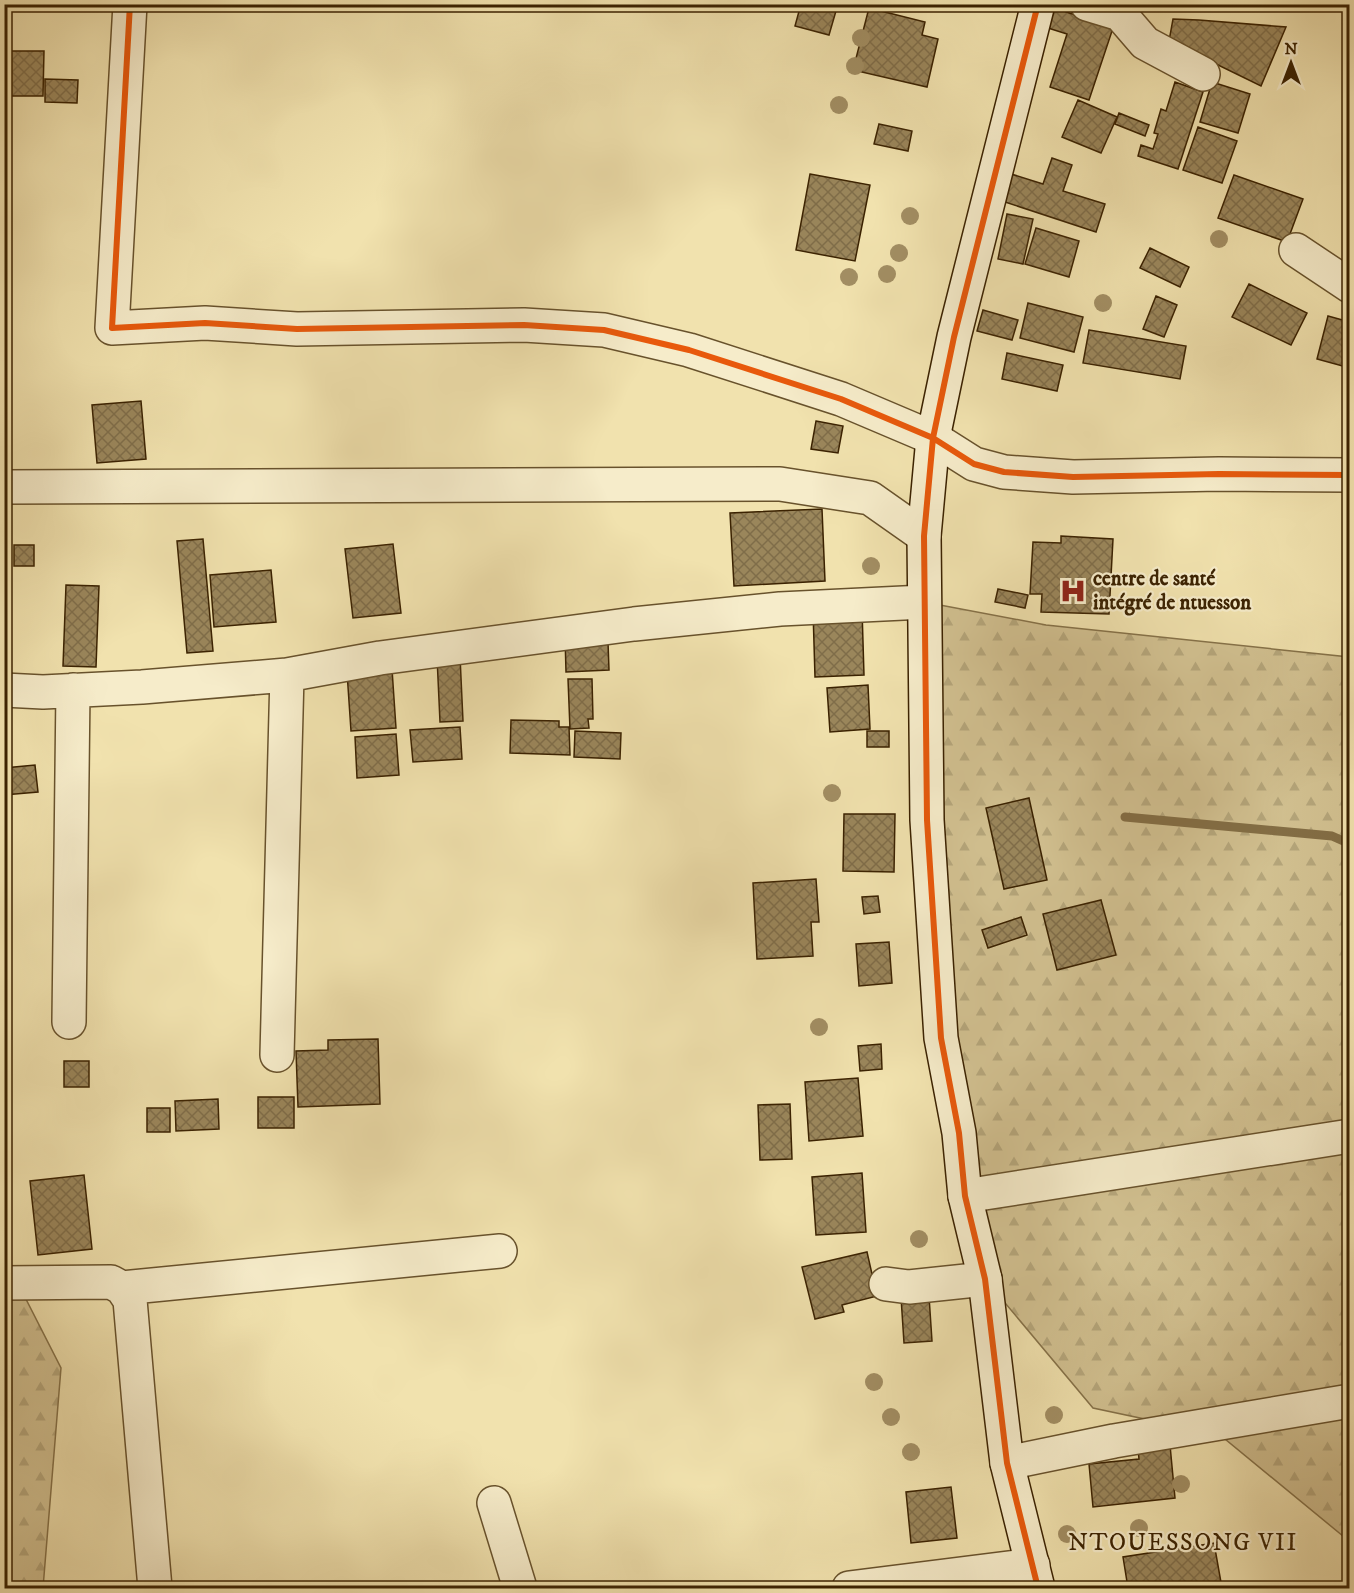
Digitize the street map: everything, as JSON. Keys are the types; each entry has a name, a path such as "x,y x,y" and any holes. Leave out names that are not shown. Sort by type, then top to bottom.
{"street":[{"path":"130,4 112,328 205,323 297,329 524,325 603,330 689,350 773,375 841,399 933,438 974,464 1004,472 1073,477 1219,474 1350,476"},
{"path":"849,1588 1035,1577 1007,1463 986,1280 965,1196 959,1133 941,1038 927,820 924,536 933,438 988,193 1038,4"},
{"path":"1087,4 1120,14 1145,43 1203,74"},
{"path":"1296,250 1350,286"},
{"path":"4,487 780,484 870,498 924,536"},
{"path":"4,690 73,690 287,675 380,658 634,624 780,609 924,602"},
{"path":"277,1055 287,675"},
{"path":"69,1022 73,690"},
{"path":"965,1196 1350,1136"},
{"path":"122,1288 500,1251"},
{"path":"886,1284 909,1287 986,1280"},
{"path":"4,1283 111,1282 122,1288 130,1300 155,1588"},
{"path":"1007,1463 1125,1438 1350,1401"},
{"path":"494,1503 520,1588"}],"green space":[{"path":"924,602 1046,625 1349,657 1349,1541 1220,1435 1093,1408 985,1279 965,1196"},
{"path":"4,1256 61,1368 43,1588 5,1588"}],"building":[{"path":"801,4 838,4 829,35 795,26"},
{"path":"869,8 925,22 922,35 938,39 927,87 853,70"},
{"path":"1055,8 1113,28 1089,100 1050,87 1067,34 1048,28"},
{"path":"1173,19 1286,27 1261,86 1169,41"},
{"path":"4,23 7,23 7,57 4,57"},
{"path":"11,51 44,51 43,96 10,96"},
{"path":"45,79 78,80 77,103 45,102"},
{"path":"1175,82 1203,92 1178,169 1138,156 1141,145 1153,149 1158,134 1154,133 1161,109 1166,111"},
{"path":"1212,82 1250,94 1238,133 1200,122"},
{"path":"1078,100 1117,117 1101,153 1062,137"},
{"path":"1119,113 1149,125 1145,136 1115,124"},
{"path":"879,124 912,131 908,151 874,144"},
{"path":"1198,127 1237,141 1222,183 1183,170"},
{"path":"1052,158 1072,165 1063,191 1105,204 1096,232 999,200 1008,173 1043,184"},
{"path":"810,174 870,185 855,261 796,250"},
{"path":"1234,175 1303,199 1287,242 1218,218"},
{"path":"1007,214 1033,219 1023,264 998,259"},
{"path":"1036,228 1079,241 1069,277 1025,264"},
{"path":"1150,248 1189,267 1180,287 1140,268"},
{"path":"1249,284 1307,313 1291,345 1232,317"},
{"path":"1156,296 1177,305 1164,337 1143,329"},
{"path":"1028,303 1083,317 1074,352 1020,338"},
{"path":"983,310 1018,320 1012,340 977,331"},
{"path":"1328,316 1350,322 1350,368 1317,359"},
{"path":"1089,330 1186,346 1180,379 1083,363"},
{"path":"1007,353 1063,365 1057,391 1002,379"},
{"path":"141,401 146,459 97,463 92,405"},
{"path":"816,421 843,426 838,453 811,449"},
{"path":"822,509 825,581 734,586 730,513"},
{"path":"1061,536 1113,539 1109,614 1041,612 1042,594 1030,594 1033,542 1061,543"},
{"path":"203,539 213,651 187,653 177,541"},
{"path":"393,544 401,613 353,618 345,549"},
{"path":"14,545 34,545 34,566 14,566"},
{"path":"271,570 276,622 214,627 210,575"},
{"path":"66,585 99,586 96,667 63,666"},
{"path":"998,589 1028,595 1025,608 995,602"},
{"path":"862,609 864,675 815,677 813,610"},
{"path":"565,636 608,642 609,670 566,672"},
{"path":"460,656 463,721 440,722 437,657"},
{"path":"392,669 396,728 351,731 347,672"},
{"path":"568,679 592,679 593,719 588,719 589,728 570,729"},
{"path":"868,685 870,729 830,732 827,688"},
{"path":"511,720 559,721 559,727 569,727 570,755 510,753"},
{"path":"460,727 462,759 413,762 410,730"},
{"path":"575,731 621,733 620,759 574,757"},
{"path":"867,731 889,731 889,747 867,747"},
{"path":"396,734 399,775 357,778 355,737"},
{"path":"35,765 38,792 4,795 4,768"},
{"path":"1029,798 1047,880 1004,889 986,808"},
{"path":"844,814 895,814 894,872 843,871"},
{"path":"816,879 819,922 811,922 813,956 757,959 753,883"},
{"path":"878,896 880,912 864,914 862,897"},
{"path":"1101,900 1116,955 1057,970 1043,914"},
{"path":"1021,917 1027,935 988,948 982,930"},
{"path":"889,942 892,983 859,986 856,944"},
{"path":"378,1039 380,1104 298,1107 296,1051 328,1050 328,1040"},
{"path":"881,1044 882,1069 860,1071 858,1046"},
{"path":"64,1061 89,1061 89,1087 64,1087"},
{"path":"858,1078 863,1136 809,1141 805,1082"},
{"path":"258,1097 294,1097 294,1128 258,1128"},
{"path":"218,1099 219,1129 176,1131 175,1101"},
{"path":"790,1104 792,1159 760,1160 758,1105"},
{"path":"147,1108 170,1108 170,1132 147,1132"},
{"path":"862,1173 866,1232 816,1235 812,1177"},
{"path":"84,1175 92,1249 38,1255 30,1181"},
{"path":"867,1252 877,1296 842,1305 844,1312 815,1319 802,1267"},
{"path":"929,1296 932,1341 904,1343 901,1297"},
{"path":"1170,1445 1175,1498 1093,1507 1089,1464 1139,1459 1138,1449"},
{"path":"951,1487 957,1538 911,1543 906,1492"},
{"path":"1214,1543 1222,1588 1128,1588 1123,1557"}],"waterway":[{"path":"1125,817 1332,836 1350,844"}],"cycle path":[{"path":"130,4 112,328 205,323 297,329 524,325 604,330 689,350 841,399 933,438 974,464 1004,472 1073,477 1219,474 1350,475"},
{"path":"1038,4 954,337 933,438 924,536 927,820 941,1038 959,1133 965,1196 985,1279 1007,1463 1038,1588"}],"place":[{"name":"centre de santé intégré de ntuesson","path":"1073,591"}],"district":[{"name":"NTOUESSONG VII","path":"1183,1543"}]}
